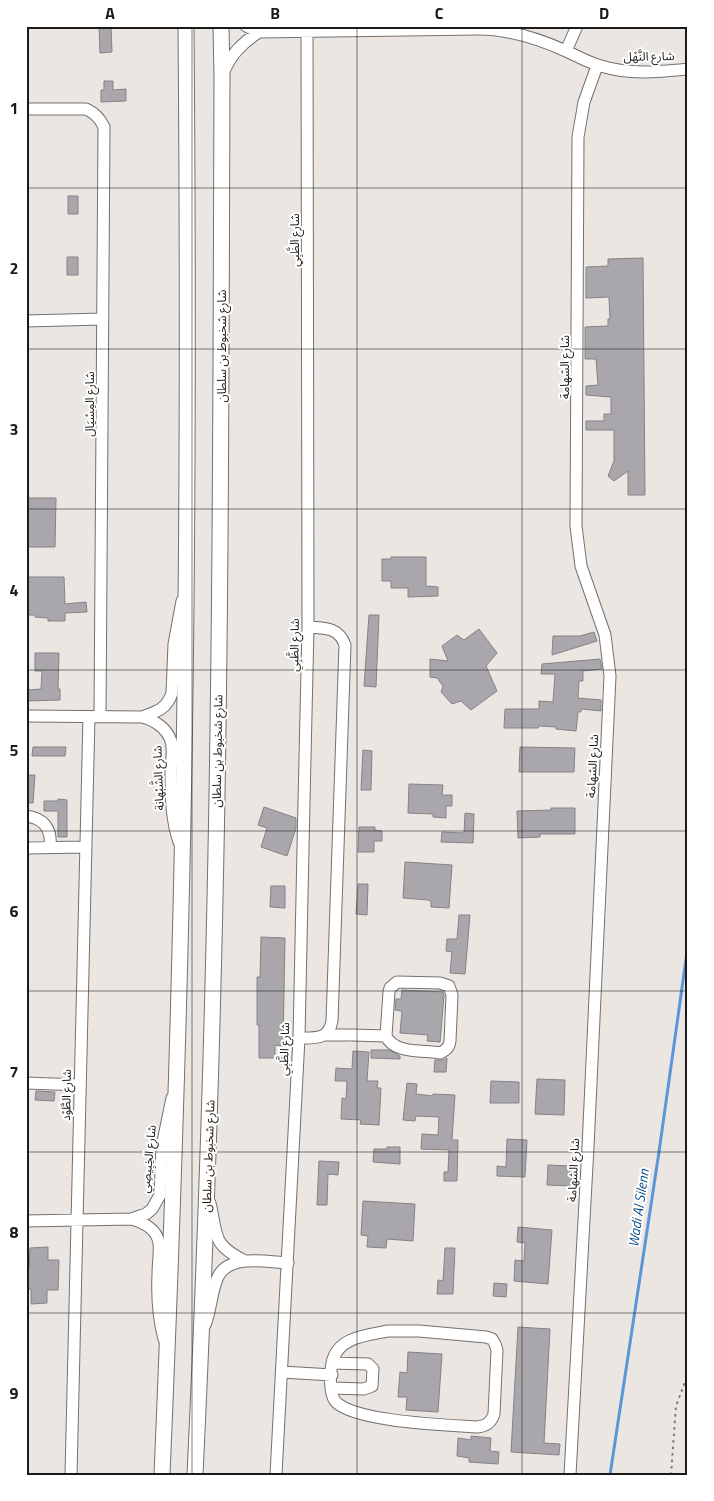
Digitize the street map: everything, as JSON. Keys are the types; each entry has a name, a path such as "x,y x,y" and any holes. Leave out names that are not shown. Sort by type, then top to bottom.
{"main road":[{"path":"162,1475 176,1088 182,853 188,313 186,26"},
{"name":"شارع شخبوط بن سلطان","path":"195,1475 207,1193 215,889 221,26"}],"street":[{"name":"شارع النَّهْل","path":"246,26 259,32 307,29 490,29 527,36 598,66 624,71 652,72 688,69"},
{"path":"566,51 577,26"},
{"name":"شارع الظَّبِي","path":"276,1475 299,1038 308,627 307,29"},
{"path":"222,77 232,56 240,46 259,32"},
{"name":"شارع الشهامة","path":"570,1475 588,1147 610,676 605,635 581,566 576,526 578,137 584,102 598,66"},
{"name":"شارع المِسْيَال","path":"26,109 86,109 94,113 104,127 103,319 94,717"},
{"path":"26,321 103,319"},
{"name":"شارع الشَّبْهانة","path":"26,716 142,717 160,710 170,700 172,693 176,629 186,586"},
{"path":"299,1038 318,1038 324,1035 330,1030 332,1021 345,645 341,636 334,630 308,627"},
{"name":"شارع الطَّوْد","path":"71,1475 86,847 94,717"},
{"name":"شارع الشَّبْهانة","path":"142,717 157,723 163,728 172,742 172,808 182,853"},
{"path":"26,816 35,817 43,821 51,837 50,847"},
{"path":"26,848 86,847"},
{"path":"401,982 440,983 449,986 452,995 450,1041 449,1046 445,1050 440,1052 397,1047 392,1045 386,1036 388,992 393,984 401,982"},
{"path":"324,1035 386,1036"},
{"path":"26,1083 80,1085"},
{"name":"شارع الخِبِيصِي","path":"26,1221 131,1219 146,1214 152,1209 160,1195 164,1131 170,1102 176,1088"},
{"path":"207,1193 218,1241 229,1253 245,1261"},
{"name":"شارع الخِبِيصِي","path":"131,1219 146,1224 157,1236 159,1242 156,1297 160,1323 167,1348"},
{"path":"202,1333 210,1312 218,1277 229,1266 245,1261 288,1264"},
{"path":"388,1331 419,1331 486,1337 492,1339 496,1344 494,1414 492,1420 483,1427 370,1416 345,1408 334,1399 331,1388 332,1375 332,1363 338,1349 343,1344 362,1336 388,1331"},
{"path":"331,1388 367,1389 373,1383 373,1369 368,1364 332,1363"},
{"path":"282,1372 332,1375"}],"path":[{"path":"671,1475 676,1406 688,1374"}],"building":[{"path":"99,26 111,26 112,52 100,53"},
{"path":"104,81 113,81 113,90 126,89 126,101 101,102 101,90 104,90"},
{"path":"68,196 78,196 78,214 68,214"},
{"path":"67,257 78,257 78,275 67,275"},
{"path":"643,258 645,495 628,495 628,471 614,481 608,476 614,461 614,430 586,430 586,421 604,421 604,414 611,414 611,397 586,395 586,386 598,385 596,359 585,359 585,327 608,326 608,319 610,319 609,297 586,298 586,267 608,266 608,259"},
{"path":"26,498 56,498 55,547 26,547"},
{"path":"391,557 426,557 426,586 438,587 438,596 408,597 408,588 391,588 391,581 382,581 382,559 391,559"},
{"path":"26,577 64,577 65,604 86,602 87,612 65,613 65,621 48,621 48,618 26,615"},
{"path":"369,615 379,615 376,687 364,686"},
{"path":"479,629 497,653 486,666 497,691 471,710 461,701 452,704 441,692 443,686 437,678 430,677 430,659 448,661 442,646 457,635 464,640"},
{"path":"594,632 597,641 552,655 553,636 580,636"},
{"path":"35,653 59,653 58,689 60,689 60,700 26,701 26,690 41,689 42,671 35,671"},
{"path":"600,659 602,669 583,671 583,681 579,681 578,698 601,700 601,711 581,709 581,712 578,712 576,731 539,726 538,728 504,728 505,709 539,709 539,701 553,702 555,674 541,674 542,664"},
{"path":"33,747 66,747 65,756 32,756"},
{"path":"520,747 575,748 574,772 519,772"},
{"path":"363,750 372,751 371,790 361,790"},
{"path":"26,775 35,775 33,803 26,803"},
{"path":"409,784 443,785 442,795 452,795 452,806 446,806 446,818 433,817 433,814 408,813"},
{"path":"58,799 67,800 67,837 58,837 58,811 44,811 44,801 58,801"},
{"path":"264,807 296,818 296,828 287,856 261,847 267,828 258,825"},
{"path":"551,808 575,808 575,834 540,834 540,837 518,838 517,811 551,810"},
{"path":"465,813 474,814 473,843 441,842 442,832 464,833"},
{"path":"359,827 375,827 375,830 382,831 382,841 374,841 374,852 358,852"},
{"path":"405,862 452,865 449,908 431,907 431,901 428,900 403,898"},
{"path":"358,884 368,884 367,915 356,914"},
{"path":"271,886 285,886 285,908 270,907"},
{"path":"459,915 470,915 465,974 450,973 452,952 446,951 447,939 457,939"},
{"path":"261,937 285,938 283,1046 275,1045 275,1058 259,1058 257,977 260,977"},
{"path":"402,990 443,992 440,1042 427,1041 428,1035 400,1033 402,1011 395,1010 396,999 401,999"},
{"path":"371,1050 389,1050 400,1056 400,1059 371,1058"},
{"path":"353,1051 369,1052 367,1081 378,1081 377,1088 381,1088 379,1125 360,1124 361,1120 341,1119 342,1098 346,1099 347,1081 335,1081 336,1068 352,1069"},
{"path":"447,1058 446,1072 434,1072 435,1060"},
{"path":"537,1079 565,1080 564,1115 535,1114"},
{"path":"491,1081 519,1082 519,1103 490,1103"},
{"path":"407,1083 417,1084 416,1094 433,1096 433,1094 455,1095 452,1140 458,1140 457,1181 444,1181 444,1172 448,1172 449,1150 421,1149 422,1134 438,1135 439,1117 416,1116 415,1121 403,1120"},
{"path":"36,1091 55,1092 54,1101 35,1100"},
{"path":"507,1139 527,1140 525,1177 497,1176 497,1166 506,1167"},
{"path":"387,1147 400,1147 400,1164 373,1162 374,1149 387,1149"},
{"path":"319,1161 339,1162 338,1175 328,1174 327,1205 317,1205"},
{"path":"548,1165 572,1166 571,1186 547,1185"},
{"path":"363,1201 415,1204 413,1241 387,1239 386,1248 367,1247 368,1236 361,1235"},
{"path":"518,1227 552,1230 548,1284 514,1281 515,1260 524,1261 525,1243 517,1242"},
{"path":"48,1247 48,1260 59,1260 58,1290 47,1290 47,1303 31,1304 31,1289 26,1289 26,1269 29,1269 30,1248"},
{"path":"445,1248 455,1248 453,1294 437,1294 438,1280 443,1281"},
{"path":"494,1283 507,1284 506,1297 493,1296"},
{"path":"518,1327 550,1329 544,1443 560,1444 559,1455 511,1452"},
{"path":"408,1352 442,1354 438,1412 406,1410 407,1397 398,1397 400,1372 407,1373"},
{"path":"471,1436 491,1438 490,1451 499,1452 498,1464 469,1462 469,1458 457,1456 458,1438 471,1440"}],"waterway":[{"name":"Wadi Al Silenn","path":"610,1475 688,945"}]}
